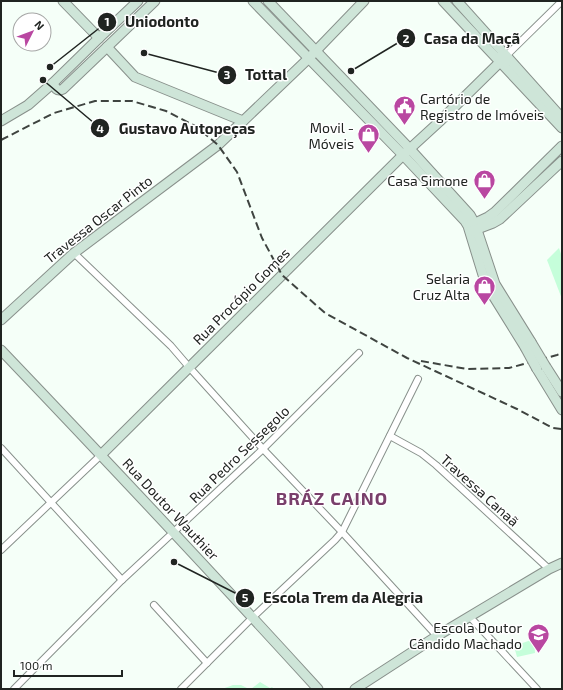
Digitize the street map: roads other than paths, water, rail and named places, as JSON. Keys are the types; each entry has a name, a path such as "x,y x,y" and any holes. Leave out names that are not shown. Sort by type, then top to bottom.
{"main road":[{"path":"63,1 99,38"},
{"path":"1,121 28,105 138,1"},
{"path":"53,83 56,89 63,89 155,1"},
{"path":"254,1 309,58 470,215 472,228 508,313 542,368 562,410"},
{"path":"268,1 316,51 407,152"},
{"name":"Travessa Oscar Pinto","path":"1,320 74,253 218,145 309,58 364,1"},
{"path":"443,1 562,118"},
{"path":"457,1 503,59 562,128"},
{"path":"99,38 103,36 107,38 109,42 107,47"},
{"path":"107,47 135,77 243,122"},
{"name":"Rua Procópio Gomes","path":"101,454 503,59"},
{"path":"494,218 562,146"},
{"path":"472,228 494,218 562,162"},
{"name":"Rua Doutor Wauthier","path":"1,350 101,454 318,689"},
{"path":"542,368 562,392"},
{"path":"355,689 437,636 549,569 562,563"}],"street":[{"name":"Rua Procópio Gomes","path":"503,59 562,1"},
{"path":"74,253 171,346 188,367 263,449 342,532 437,636"},
{"name":"Rua Pedro Sessegolo","path":"14,689 122,580 263,449 359,353"},
{"path":"181,689 253,617 342,532 418,379"},
{"name":"Travessa Canaã","path":"390,436 421,454 436,465 549,569"},
{"path":"1,448 122,580"},
{"name":"Rua Procópio Gomes","path":"1,550 101,454"},
{"path":"154,606 206,663"},
{"path":"470,617 537,689"}],"railway":[{"path":"1,140 54,113 95,101 132,101 166,111 197,127 218,145 237,172 262,238 282,275 325,313 407,358 517,409 553,428 562,429"},
{"path":"421,361 467,369 509,368 562,353"}],"place":[{"name":"Tottal","path":"144,53"},
{"name":"Uniodonto","path":"50,67"},
{"name":"Casa da Maçã","path":"351,71"},
{"name":"Gustavo Autopeças","path":"43,80"},
{"name":"Cartório de Registro de Imóveis","path":"404,126"},
{"name":"Movil - Móveis","path":"369,154"},
{"name":"Casa Simone","path":"484,200"},
{"name":"Selaria Cruz Alta","path":"485,306"},
{"name":"Escola Trem da Alegria","path":"174,562"},
{"name":"Escola Doutor Cândido Machado","path":"538,654"}],"district":[{"name":"BRÁZ CAINO","path":"332,498"}]}
